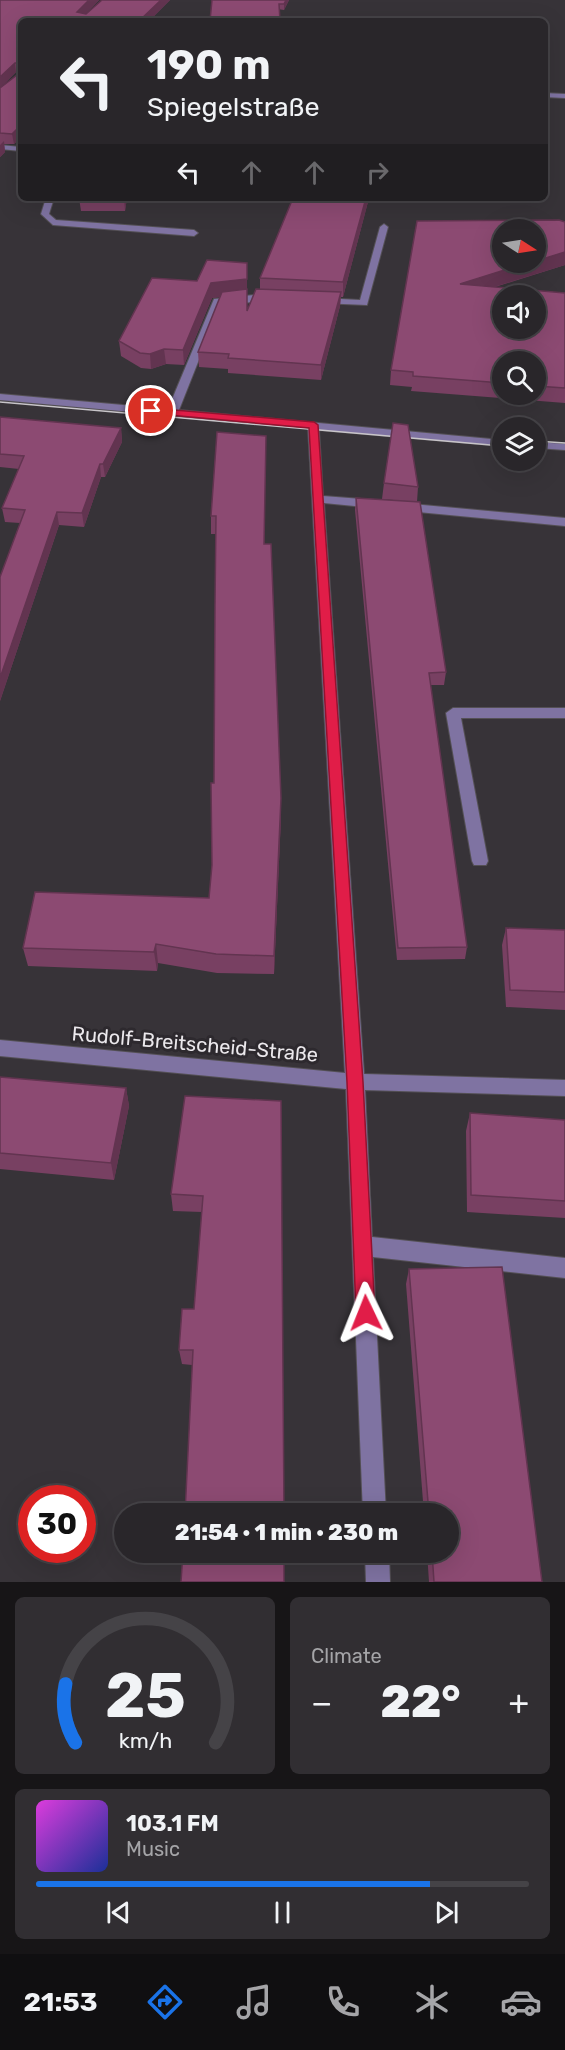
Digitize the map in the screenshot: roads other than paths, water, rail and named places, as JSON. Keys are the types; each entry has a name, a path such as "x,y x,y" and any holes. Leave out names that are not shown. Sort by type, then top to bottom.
{"street":[{"path":"548,95 565,96"},
{"path":"0,147 18,149"},
{"path":"49,201 45,214 53,222 194,233"},
{"path":"309,300 364,303 384,227"},
{"path":"172,413 217,302 254,298 287,299"},
{"path":"0,397 492,442"},
{"path":"314,425 355,1082 375,1503"},
{"path":"546,446 565,447"},
{"path":"318,499 565,522"},
{"path":"480,861 453,713 565,713"},
{"name":"Rudolf-Breitscheid-Straße","path":"0,1048 355,1082 565,1089"},
{"path":"363,1246 565,1268"},
{"path":"377,1563 378,1582"}],"tram line":[{"path":"0,402 492,445"},
{"path":"546,442 565,443"}]}
